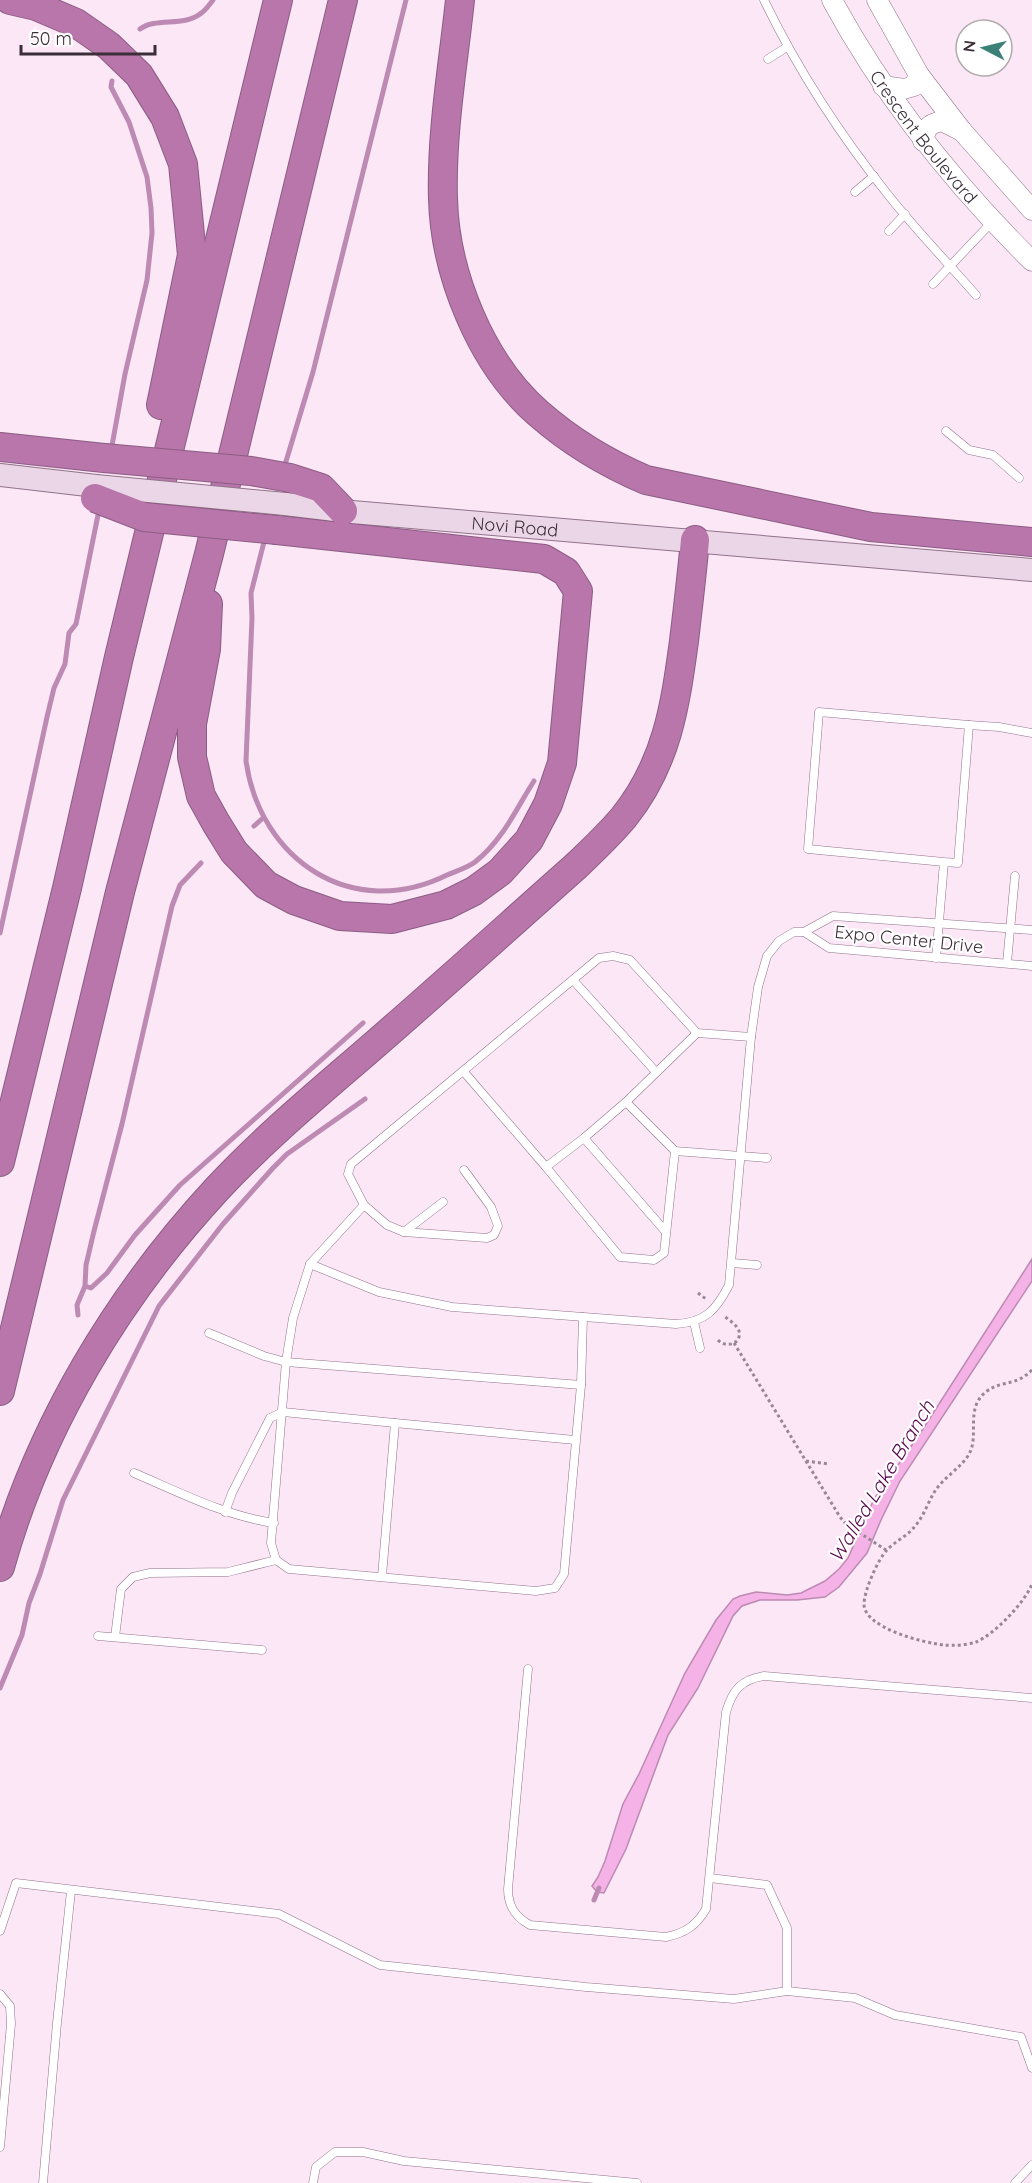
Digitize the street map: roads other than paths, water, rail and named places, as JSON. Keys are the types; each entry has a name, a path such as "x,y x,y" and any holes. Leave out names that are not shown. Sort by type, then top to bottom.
{"highway":[{"path":"10,0 36,6 76,23 109,46 139,75 165,117 183,164 192,255 118,611 119,657"},
{"path":"0,1162 278,0"},
{"path":"0,1391 120,892 209,554 343,0"},
{"path":"460,0 445,149 443,200 448,244 458,284 471,320 511,384 536,412 586,450 646,480 871,527 1032,542"},
{"path":"0,447 251,471 284,504 544,559 566,572 578,591 562,763 548,804 529,840 500,872 474,891 446,905 392,919 340,916 294,900 266,885 234,852 201,796 192,757 192,724 207,649 209,554"},
{"path":"90,489 144,517 284,504 321,489 343,511"},
{"path":"0,1568 11,1528 59,1416 123,1306 181,1230 245,1160 301,1108 576,867 625,816 659,758 669,731 676,699 695,540"}],"main road":[{"path":"0,475 90,489"},
{"name":"Novi Road","path":"343,511 1032,570"}],"street":[{"name":"Crescent Boulevard","path":"832,0 883,86 923,141 992,222 1032,261"},
{"name":"Crescent Boulevard","path":"877,0 919,75 962,131 1032,210"},
{"path":"883,86 904,89 914,86 919,75"},
{"path":"923,141 930,124 942,121 962,131"}],"lane":[{"path":"764,0 787,47 835,124 905,214 976,295"},
{"path":"768,59 787,47"},
{"path":"855,192 874,176"},
{"path":"889,231 905,214"},
{"path":"933,284 992,222"},
{"path":"946,431 969,450 993,455 1019,478"},
{"path":"969,725 958,863 808,849 819,712 999,727 1032,733"},
{"path":"936,958 944,862"},
{"path":"1007,963 1016,876"},
{"name":"Expo Center Drive","path":"1032,930 833,916 804,932 829,948 1032,966"},
{"path":"310,1264 379,1292 452,1307 676,1324 694,1322 708,1315 729,1285 751,1037 758,987 767,956 779,941 794,932 804,932"},
{"path":"464,1170 491,1207 498,1226 494,1235 487,1238 404,1232 387,1226 364,1205 348,1174 351,1164 599,958 613,956 630,960 697,1034 751,1037"},
{"path":"573,980 656,1072"},
{"path":"546,1167 626,1102 697,1034"},
{"path":"464,1072 620,1257 654,1260 664,1252 675,1151"},
{"path":"626,1102 675,1151 767,1158"},
{"path":"584,1138 666,1232"},
{"path":"404,1232 443,1202"},
{"path":"364,1205 310,1264 293,1318 286,1362 271,1543 276,1560 290,1569 536,1591 555,1588 564,1574 581,1385 583,1317"},
{"path":"732,1263 757,1265"},
{"path":"694,1322 700,1348"},
{"path":"209,1333 264,1356 286,1362 581,1385"},
{"path":"225,1512 232,1493 270,1418 283,1412 575,1440"},
{"path":"382,1576 395,1423"},
{"path":"134,1473 225,1512 256,1521 274,1523"},
{"path":"115,1637 121,1589 133,1577 150,1573 228,1572 276,1560"},
{"path":"98,1636 262,1650"},
{"path":"528,1669 508,1899 519,1919 530,1925 666,1937 678,1935 690,1929 700,1920 706,1909 726,1712 730,1698 739,1686 750,1679 764,1676 1032,1698"},
{"path":"710,1878 767,1886 787,1928 787,1991"},
{"path":"0,1931 16,1883 279,1914 380,1965 586,1987 734,1999 787,1991 855,1998 895,2015 1021,2037 1032,2068"},
{"path":"43,2183 71,1891"},
{"path":"0,1994 10,2006 11,2025 0,2147"},
{"path":"313,2183 316,2167 335,2152 363,2152 404,2161 637,2183"},
{"path":"1016,2183 1032,2165"}],"waterway":[{"path":"140,29 154,23 193,18 204,11 213,0"},
{"path":"284,468 313,372 406,0"},
{"path":"111,451 125,374 147,280 152,233 147,177 129,122 111,87 112,81"},
{"path":"0,933 54,688 65,664 69,633 76,624 99,510"},
{"path":"265,538 251,593 246,761 255,796 270,827 291,853 316,873 345,886 377,891 412,888 475,862 494,844 534,781"},
{"path":"254,826 263,818"},
{"path":"78,1315 77,1305 85,1286 86,1265 122,1124 172,906 180,885 201,863"},
{"path":"85,1286 91,1288 107,1273 135,1235 180,1185 363,1023"},
{"path":"0,1688 22,1635 29,1603 63,1500 159,1306 223,1224 273,1168 287,1154 365,1099"},
{"name":"Walled Lake Branch","path":"594,1900 599,1888"}]}
